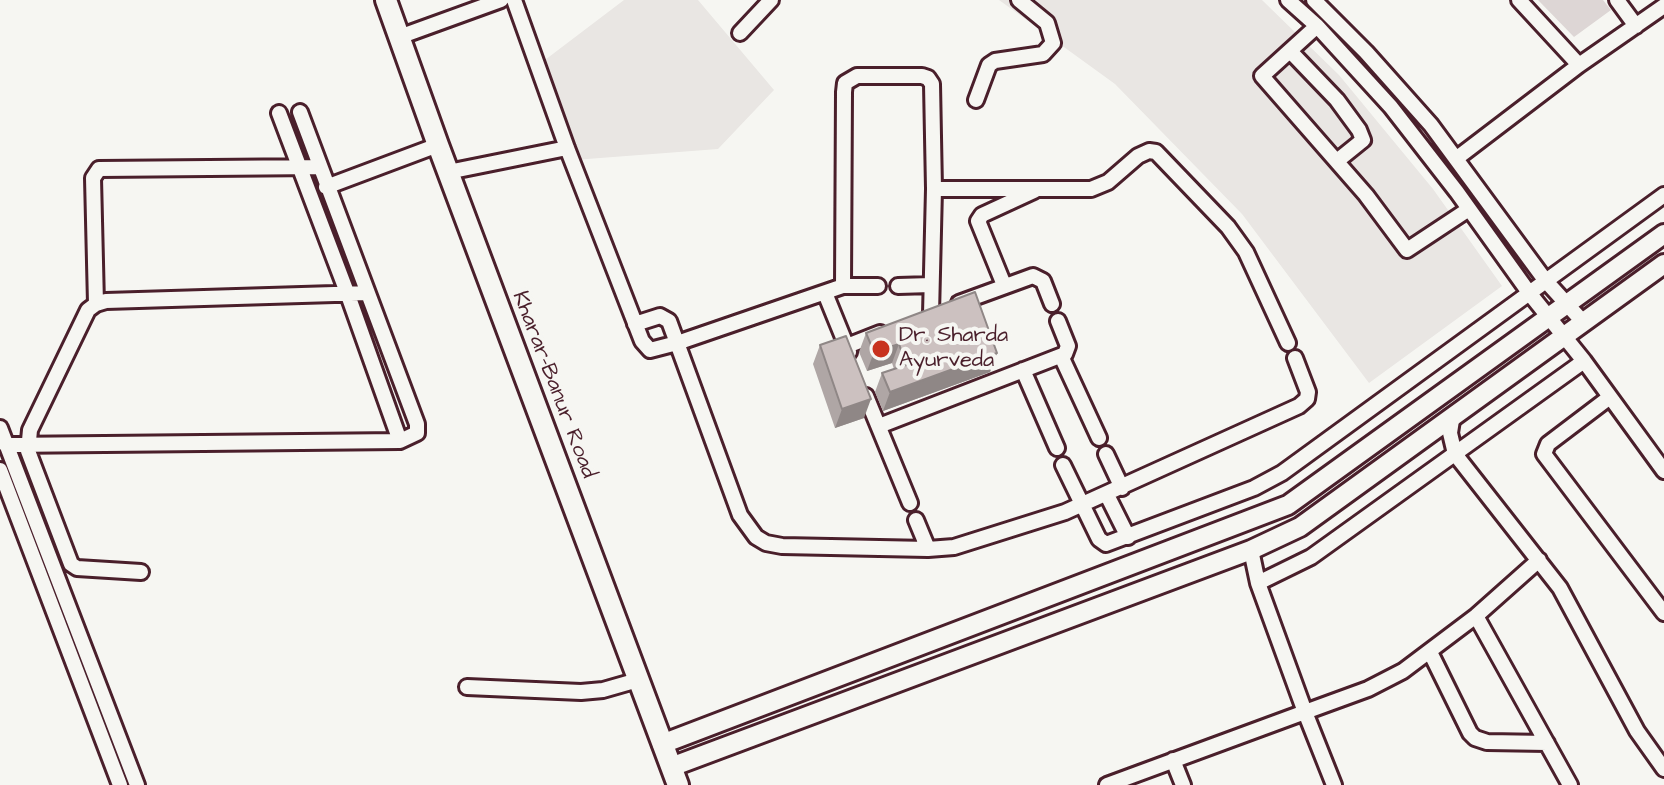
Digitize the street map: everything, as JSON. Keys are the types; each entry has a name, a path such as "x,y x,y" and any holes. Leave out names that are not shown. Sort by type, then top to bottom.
{"highway":[{"name":"Kharar-Banur Road","path":"386,0 674,776"}],"main road":[{"path":"662,744 1288,505 1664,234"},
{"path":"674,776 1251,550 1300,527 1664,264"}],"street":[{"path":"399,37 501,0"},
{"path":"514,0 567,148 645,347 656,349 677,343 843,286 878,286"},
{"path":"740,33 771,0"},
{"path":"976,100 989,65 995,61 1043,54 1053,43 1047,23 1019,0"},
{"path":"1288,0 1317,26 1391,107 1664,471"},
{"path":"1314,0 1404,94 1457,158 1545,280 1584,323"},
{"path":"1519,0 1579,65"},
{"path":"1617,0 1636,26"},
{"path":"1457,158 1579,65 1664,6"},
{"path":"1317,26 1262,76 1337,161 1407,250 1469,209"},
{"path":"1290,51 1337,100 1359,130 1363,140 1337,161"},
{"path":"843,286 845,83 857,76 928,78 934,91 934,189 931,285 924,316 1026,277 1039,277 1043,281 1052,304"},
{"path":"6,445 400,441 414,437 418,428 300,112"},
{"path":"279,113 400,441"},
{"path":"326,187 438,145"},
{"path":"448,172 567,148"},
{"path":"934,189 1079,190 1099,186 1138,156 1149,151 1156,152 1228,227 1246,252 1288,343"},
{"path":"96,304 93,178 99,169 319,167"},
{"path":"1004,285 978,221 982,215 1038,189"},
{"path":"1063,465 1103,543 1128,537 1254,488 1282,473 1664,195"},
{"path":"898,286 931,285"},
{"path":"141,572 77,568 71,564 29,458 27,444 30,430 82,322 96,304 106,301 367,293"},
{"path":"825,293 855,367"},
{"path":"635,324 655,317 665,318 740,515 756,537 782,546 954,547 1081,505 1299,406 1307,399 1308,392 1295,358"},
{"path":"879,426 1061,356 1068,351 1068,346 1058,321"},
{"path":"847,346 889,330"},
{"path":"1061,356 1099,438"},
{"path":"1258,583 1311,557 1584,361"},
{"path":"1023,370 1057,448"},
{"path":"866,396 910,503"},
{"path":"1610,397 1548,444 1544,454 1664,613"},
{"path":"1452,420 1450,433 1455,454 1571,605 1637,731 1664,769"},
{"path":"0,428 137,785"},
{"path":"1106,454 1122,488"},
{"path":"0,470 120,785"},
{"path":"1107,495 1128,537"},
{"path":"916,520 928,549"},
{"path":"1251,550 1258,583 1334,785"},
{"path":"1109,785 1368,689 1403,671 1476,616 1539,560"},
{"path":"1476,616 1570,785"},
{"path":"1430,652 1475,738 1487,742 1547,743"},
{"path":"467,687 581,692 603,690 638,680"},
{"path":"1173,760 1183,785"}],"shaded area":[{"path":"624,0 698,0 774,90 718,149 574,160 537,66"},
{"path":"999,0 1262,0 1339,75 1433,189 1502,286 1369,383 1242,214 1115,84"},
{"path":"1538,0 1603,0 1611,10 1574,37"}],"building":[{"path":"975,292 997,353 890,392 882,373 906,365 899,344 874,352 866,333"},
{"path":"846,336 871,399 842,409 820,345"}],"place":[{"name":"Dr. Sharda Ayurveda","path":"881,349"}]}
